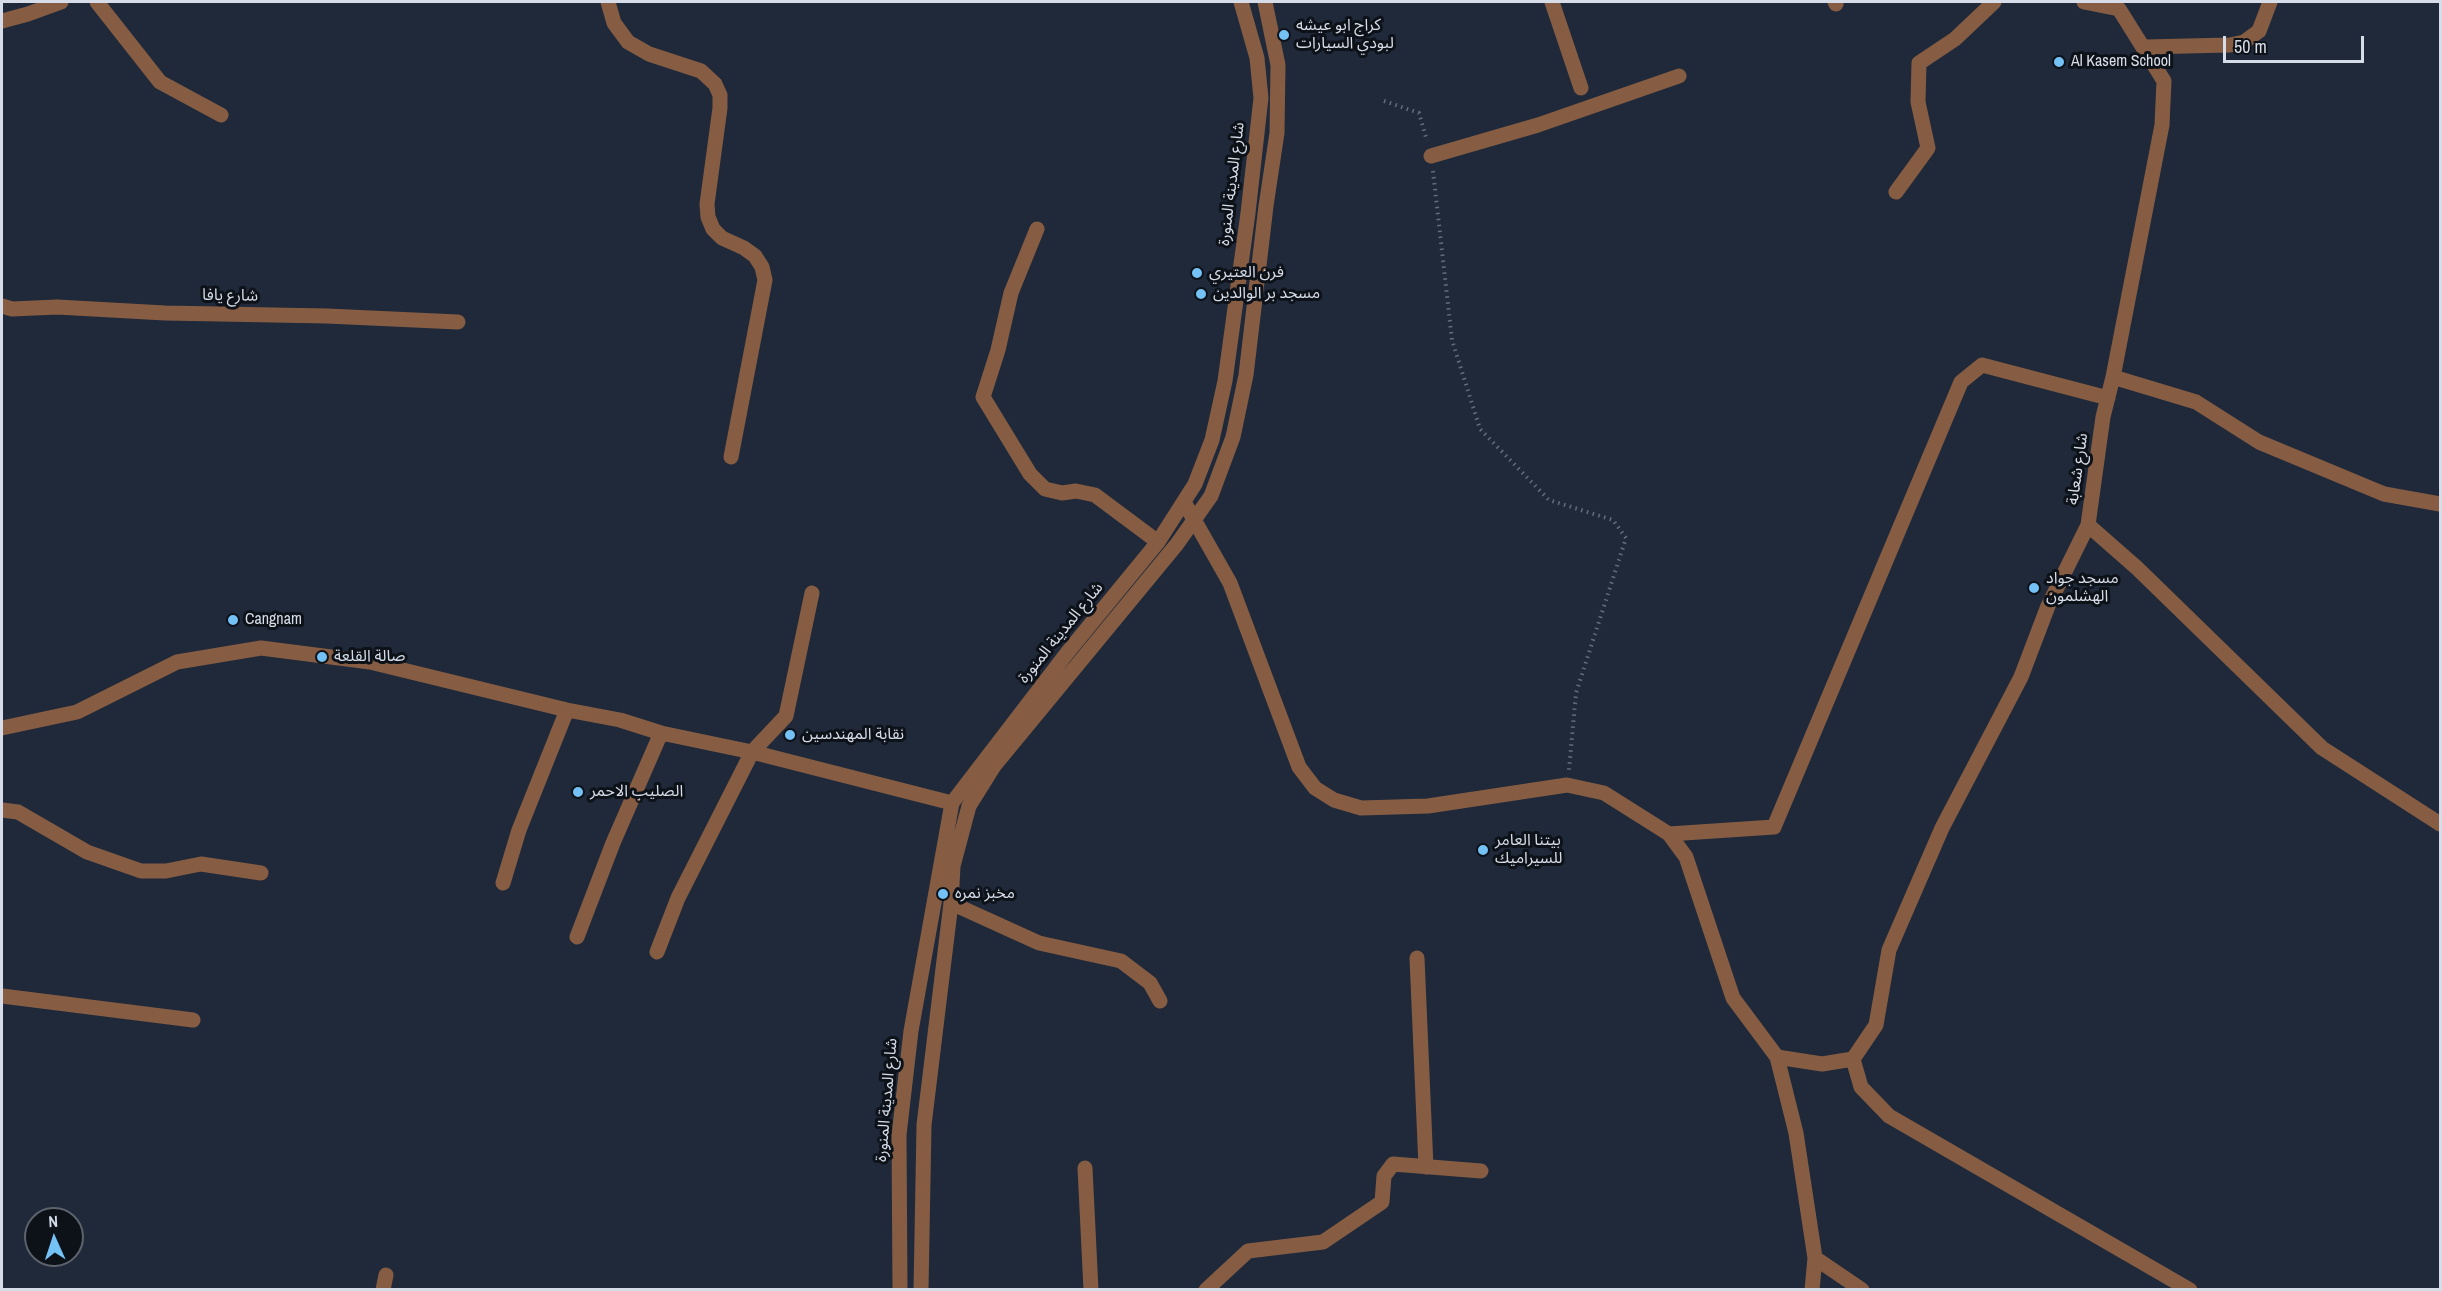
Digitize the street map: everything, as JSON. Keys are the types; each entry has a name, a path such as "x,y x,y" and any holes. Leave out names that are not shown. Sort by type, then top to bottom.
{"street":[{"path":"2,21 61,2"},
{"path":"97,2 160,82 221,115"},
{"path":"608,2 614,23 628,42 649,54 700,71 715,84 720,95 707,204 708,217 713,229 722,238 755,256 762,267 765,280 731,457"},
{"name":"شارع المدينة المنورة","path":"900,1290 899,1136 911,1031 952,803 1067,653 1158,542 1196,484 1212,440 1225,381 1261,98 1257,58 1241,2"},
{"name":"شارع المدينة المنورة","path":"921,1290 924,1125 951,903 953,866 969,806 994,766 1177,544 1211,496 1233,438 1246,375 1277,133 1278,65 1265,2"},
{"path":"1551,2 1581,88"},
{"path":"1896,192 1928,148 1918,102 1919,63 1956,39 1994,2"},
{"name":"شارع شعابة","path":"2084,2 2119,9 2145,47 2164,81 2162,125 2113,377 2103,417 2088,525 2322,748 2440,824"},
{"path":"2145,47 2230,45 2244,42 2259,31 2270,2"},
{"path":"1431,156 1538,125 1679,76"},
{"path":"1037,229 1011,293 998,350 983,397 1030,474 1045,489 1062,493 1076,491 1095,495 1158,542"},
{"name":"شارع يافا","path":"2,306 12,309 57,307 165,313 327,316 458,322"},
{"path":"1669,834 1774,827 1961,382 1982,365 2108,398"},
{"path":"2113,377 2196,402 2259,442 2384,494 2440,504"},
{"path":"1184,502 1230,583 1299,767 1315,788 1334,800 1361,808 1428,806 1567,785 1604,793 1669,834 1686,857 1733,998 1777,1057 1796,1133 1815,1258 1812,1290"},
{"path":"1777,1057 1822,1064 1853,1059 1876,1025 1889,950 1938,838 2021,677 2048,606 2088,525"},
{"path":"657,952 678,898 752,752 786,716 812,593"},
{"path":"2,728 78,712 177,662 261,648 370,662 567,710 620,720 661,733 752,752 952,803"},
{"path":"503,883 519,830 567,710"},
{"path":"577,937 613,843 661,733"},
{"path":"2,810 18,812 87,852 141,871 166,871 201,864 261,873"},
{"path":"951,903 1039,943 1121,961 1150,983 1160,1001"},
{"path":"1417,958 1426,1167"},
{"path":"2,996 193,1020"},
{"path":"1853,1059 1861,1087 1889,1116 2190,1290"},
{"path":"1206,1290 1248,1251 1323,1242 1382,1202 1384,1176 1394,1164 1481,1171"},
{"path":"1085,1168 1091,1290"},
{"path":"1815,1258 1862,1290"}],"path":[{"path":"1384,101 1419,113 1431,156 1452,340 1480,429 1549,500 1613,520 1626,538 1575,693 1567,785"}],"place":[{"name":"كراج ابو عيشه لبودي السيارات","path":"1284,35"},
{"name":"Al Kasem School","path":"2059,62"},
{"name":"فرن العتيري","path":"1197,273"},
{"name":"مسجد بر الوالدين","path":"1201,294"},
{"name":"مسجد جواد الهشلمون","path":"2034,588"},
{"name":"Cangnam","path":"233,620"},
{"name":"صالة القلعة","path":"322,657"},
{"name":"نقابة المهندسين","path":"790,735"},
{"name":"الصليب الاحمر","path":"578,792"},
{"name":"بيتنا العامر للسيراميك","path":"1483,850"},
{"name":"مخبز نمره","path":"943,894"}]}
